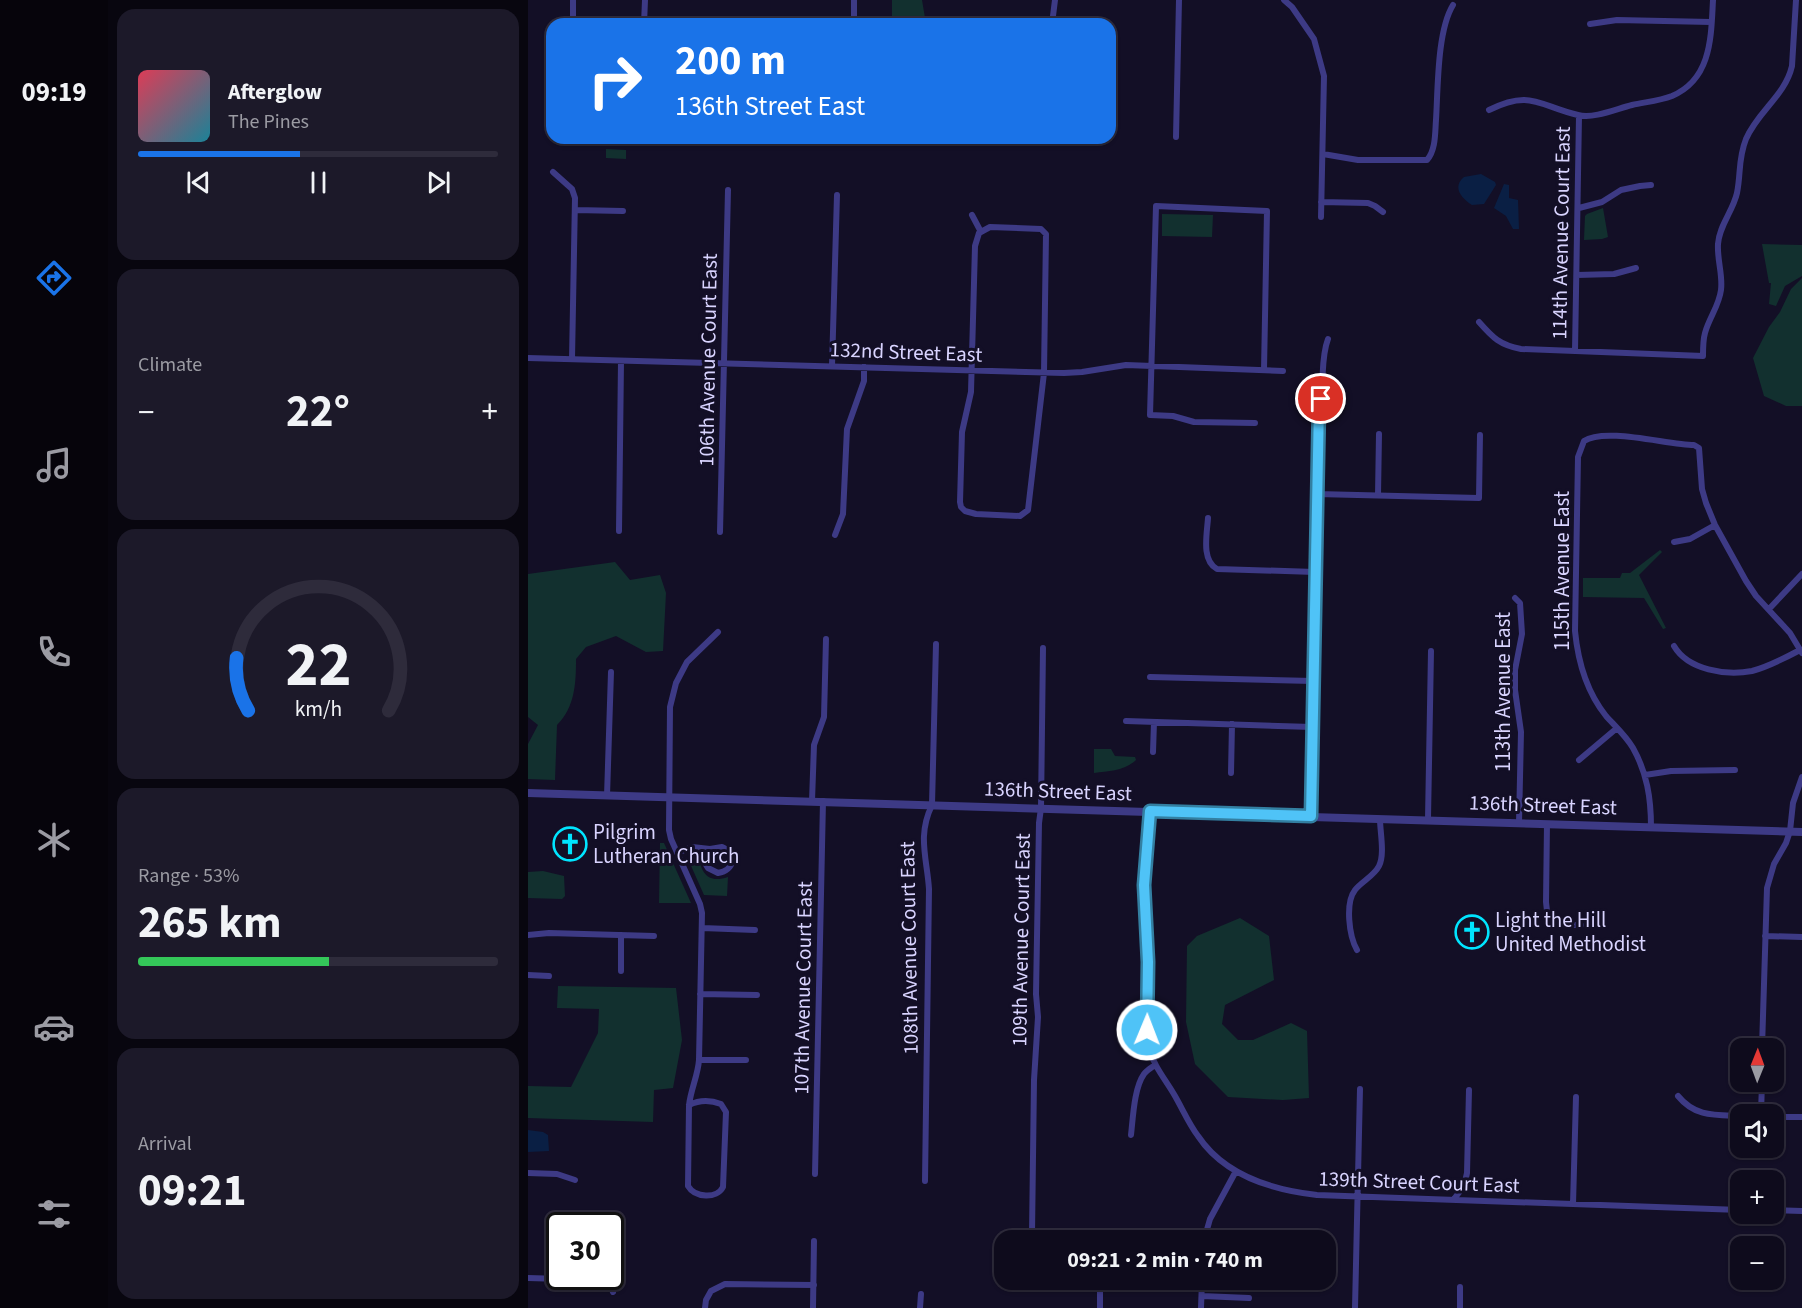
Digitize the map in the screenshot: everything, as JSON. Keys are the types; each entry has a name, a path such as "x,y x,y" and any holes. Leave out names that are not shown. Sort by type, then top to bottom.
{"street":[{"path":"573,0 573,18"},
{"path":"645,0 645,18"},
{"path":"854,0 854,18"},
{"path":"1053,18 1055,0"},
{"path":"1176,136 1179,0"},
{"path":"1284,0 1292,7 1314,39 1324,76 1321,218"},
{"path":"1490,110 1510,101 1529,100 1543,102 1579,116 1609,112 1674,95 1690,83 1704,64 1710,45 1713,0"},
{"path":"1479,322 1494,340 1506,346 1521,349 1703,356 1704,336 1718,307 1722,287 1718,257 1719,236 1737,196 1739,162 1746,140 1757,118 1778,96 1790,76 1796,0"},
{"path":"1323,154 1358,160 1427,160 1430,158 1435,133 1443,37 1447,18 1453,5"},
{"path":"1590,24 1617,20 1712,22"},
{"name":"114th Avenue Court East","path":"1575,351 1579,116"},
{"path":"553,172 569,186 575,196 572,359"},
{"path":"1579,208 1602,202 1621,190 1651,185"},
{"name":"106th Avenue Court East","path":"720,532 728,190"},
{"path":"832,366 837,195"},
{"path":"1322,202 1368,203 1383,212"},
{"path":"1255,423 1194,422 1173,416 1150,415 1156,206 1267,211 1264,370"},
{"path":"575,210 623,211"},
{"path":"972,215 981,232"},
{"path":"990,227 1033,228 1044,231 1046,234 1044,373 1028,510 1020,516 976,514 965,511 960,502 962,432 971,392 975,246 981,232 990,227"},
{"path":"1577,275 1614,274 1636,268"},
{"path":"1311,816 1319,404 1324,354 1328,339"},
{"name":"132nd Street East","path":"528,358 1044,373 1082,372 1126,365 1282,371"},
{"path":"619,531 621,361"},
{"path":"835,535 843,514 847,429 864,381 864,367"},
{"path":"1311,382 1319,404"},
{"path":"1378,495 1379,434"},
{"path":"1317,494 1479,498 1480,435"},
{"name":"115th Avenue East","path":"1651,827 1652,806 1645,774 1633,748 1589,689 1579,662 1575,631 1578,457 1584,441 1594,436 1649,439 1694,445 1699,448 1702,489 1715,525"},
{"path":"1208,518 1207,554 1210,563 1218,569 1315,572"},
{"path":"1674,542 1690,538 1715,525 1746,581 1790,633 1801,652 1761,668 1741,672 1706,669 1691,663 1674,646"},
{"path":"1769,609 1802,574"},
{"name":"113th Avenue East","path":"1515,598 1520,603 1522,634 1515,670 1515,690 1521,732 1520,823"},
{"path":"689,1105 698,1101 712,1101 721,1104 726,1112 723,1186 716,1194 706,1196 696,1194 688,1186 689,1105 699,1060 702,928 700,904 671,839 669,798 670,707 676,683 687,662 718,632"},
{"path":"812,801 814,746 824,717 826,639"},
{"name":"108th Avenue Court East","path":"925,1181 929,889 923,847 927,814 932,805 936,644"},
{"name":"109th Avenue Court East","path":"1032,1230 1034,1080 1038,1017 1036,994 1043,648"},
{"path":"1428,819 1431,651"},
{"path":"607,796 611,672"},
{"path":"1150,677 1313,681"},
{"path":"1126,721 1312,727"},
{"path":"1153,752 1154,722"},
{"path":"1231,773 1232,724"},
{"path":"1579,760 1617,728"},
{"path":"1645,774 1671,771 1735,770"},
{"path":"1762,1038 1766,898 1774,864 1790,831 1793,802 1802,777"},
{"name":"136th Street East","path":"528,793 1802,832"},
{"name":"107th Avenue Court East","path":"815,1174 823,801"},
{"name":"139th Street Court East","path":"1150,811 1144,885 1148,962 1147,1037 1155,1065 1171,1088 1198,1137 1221,1162 1268,1185 1297,1193 1730,1210"},
{"path":"1357,950 1349,925 1352,898 1355,890 1379,866 1380,819"},
{"path":"1547,824 1546,902 1548,920 1556,925 1581,925"},
{"path":"677,853 692,847 711,849 722,847 728,850 732,860 727,870 718,873 708,868 705,859 706,853 711,849"},
{"path":"702,928 755,930"},
{"path":"528,935 549,933 654,936"},
{"path":"621,935 621,971"},
{"path":"1765,936 1802,937"},
{"path":"528,975 549,976"},
{"path":"700,994 757,995"},
{"path":"699,1060 746,1060"},
{"path":"1131,1135 1140,1083 1144,1074 1155,1065"},
{"path":"1354,1308 1360,1089"},
{"path":"1454,1200 1464,1186 1467,1173 1469,1090"},
{"path":"1678,1096 1686,1106 1694,1111 1730,1116"},
{"path":"1573,1204 1576,1097"},
{"path":"1784,1117 1802,1117"},
{"path":"1207,1230 1210,1219 1236,1171"},
{"path":"528,1173 557,1174 575,1180"},
{"path":"1784,1210 1802,1211"},
{"path":"813,1308 814,1241"},
{"path":"528,1278 596,1280 609,1283 613,1292"},
{"path":"705,1308 706,1299 712,1290 725,1284 814,1285"},
{"path":"1460,1287 1460,1308"},
{"path":"1100,1290 1100,1308"},
{"path":"1201,1308 1202,1290"},
{"path":"920,1308 921,1294"},
{"path":"1202,1296 1249,1298"}],"green space":[{"path":"892,0 922,0 925,18 892,18"},
{"path":"606,149 626,150 626,159 606,158"},
{"path":"1603,208 1608,237 1584,240 1585,216"},
{"path":"1162,214 1213,215 1212,237 1162,236"},
{"path":"1762,244 1802,245 1802,276 1785,286 1776,306 1769,304 1771,283 1769,283"},
{"path":"1802,278 1802,406 1786,406 1764,396 1753,358 1791,289"},
{"path":"1660,550 1662,552 1639,575 1666,628 1663,629 1644,598 1583,597 1583,578 1620,578 1622,573 1630,573"},
{"path":"615,562 630,580 660,575 666,593 663,651 646,652 616,636 586,647 576,659 575,686 571,703 557,725 555,780 528,779 528,744 538,725 528,717 528,574"},
{"path":"1094,749 1111,749 1115,756 1135,757 1136,760 1121,768 1094,773"},
{"path":"660,843 664,843 691,903 659,903"},
{"path":"693,852 698,854 703,871 710,878 728,877 727,896 704,895 688,859"},
{"path":"543,871 564,876 565,896 562,899 528,898 528,872"},
{"path":"1240,918 1269,936 1274,980 1225,1005 1222,1024 1238,1040 1253,1040 1291,1023 1307,1031 1309,1098 1283,1100 1228,1097 1195,1064 1186,1022 1187,946 1197,936"},
{"path":"558,986 676,988 682,1040 673,1088 654,1090 653,1122 528,1118 528,1086 571,1087 598,1033 599,1009 557,1008"}],"water":[{"path":"1481,174 1495,182 1496,185 1484,204 1472,205 1459,192 1460,181 1464,177"},
{"path":"1504,184 1509,185 1509,198 1518,200 1519,229 1513,229 1506,216 1494,208"},
{"path":"528,1130 548,1135 549,1151 528,1152"}],"place":[{"name":"Pilgrim Lutheran Church","path":"570,844"},
{"name":"Light the Hill United Methodist","path":"1472,932"}],"route":[{"path":"1147,1030 1148,962 1144,885 1150,811 1311,816 1319,404 1321,399"}]}
